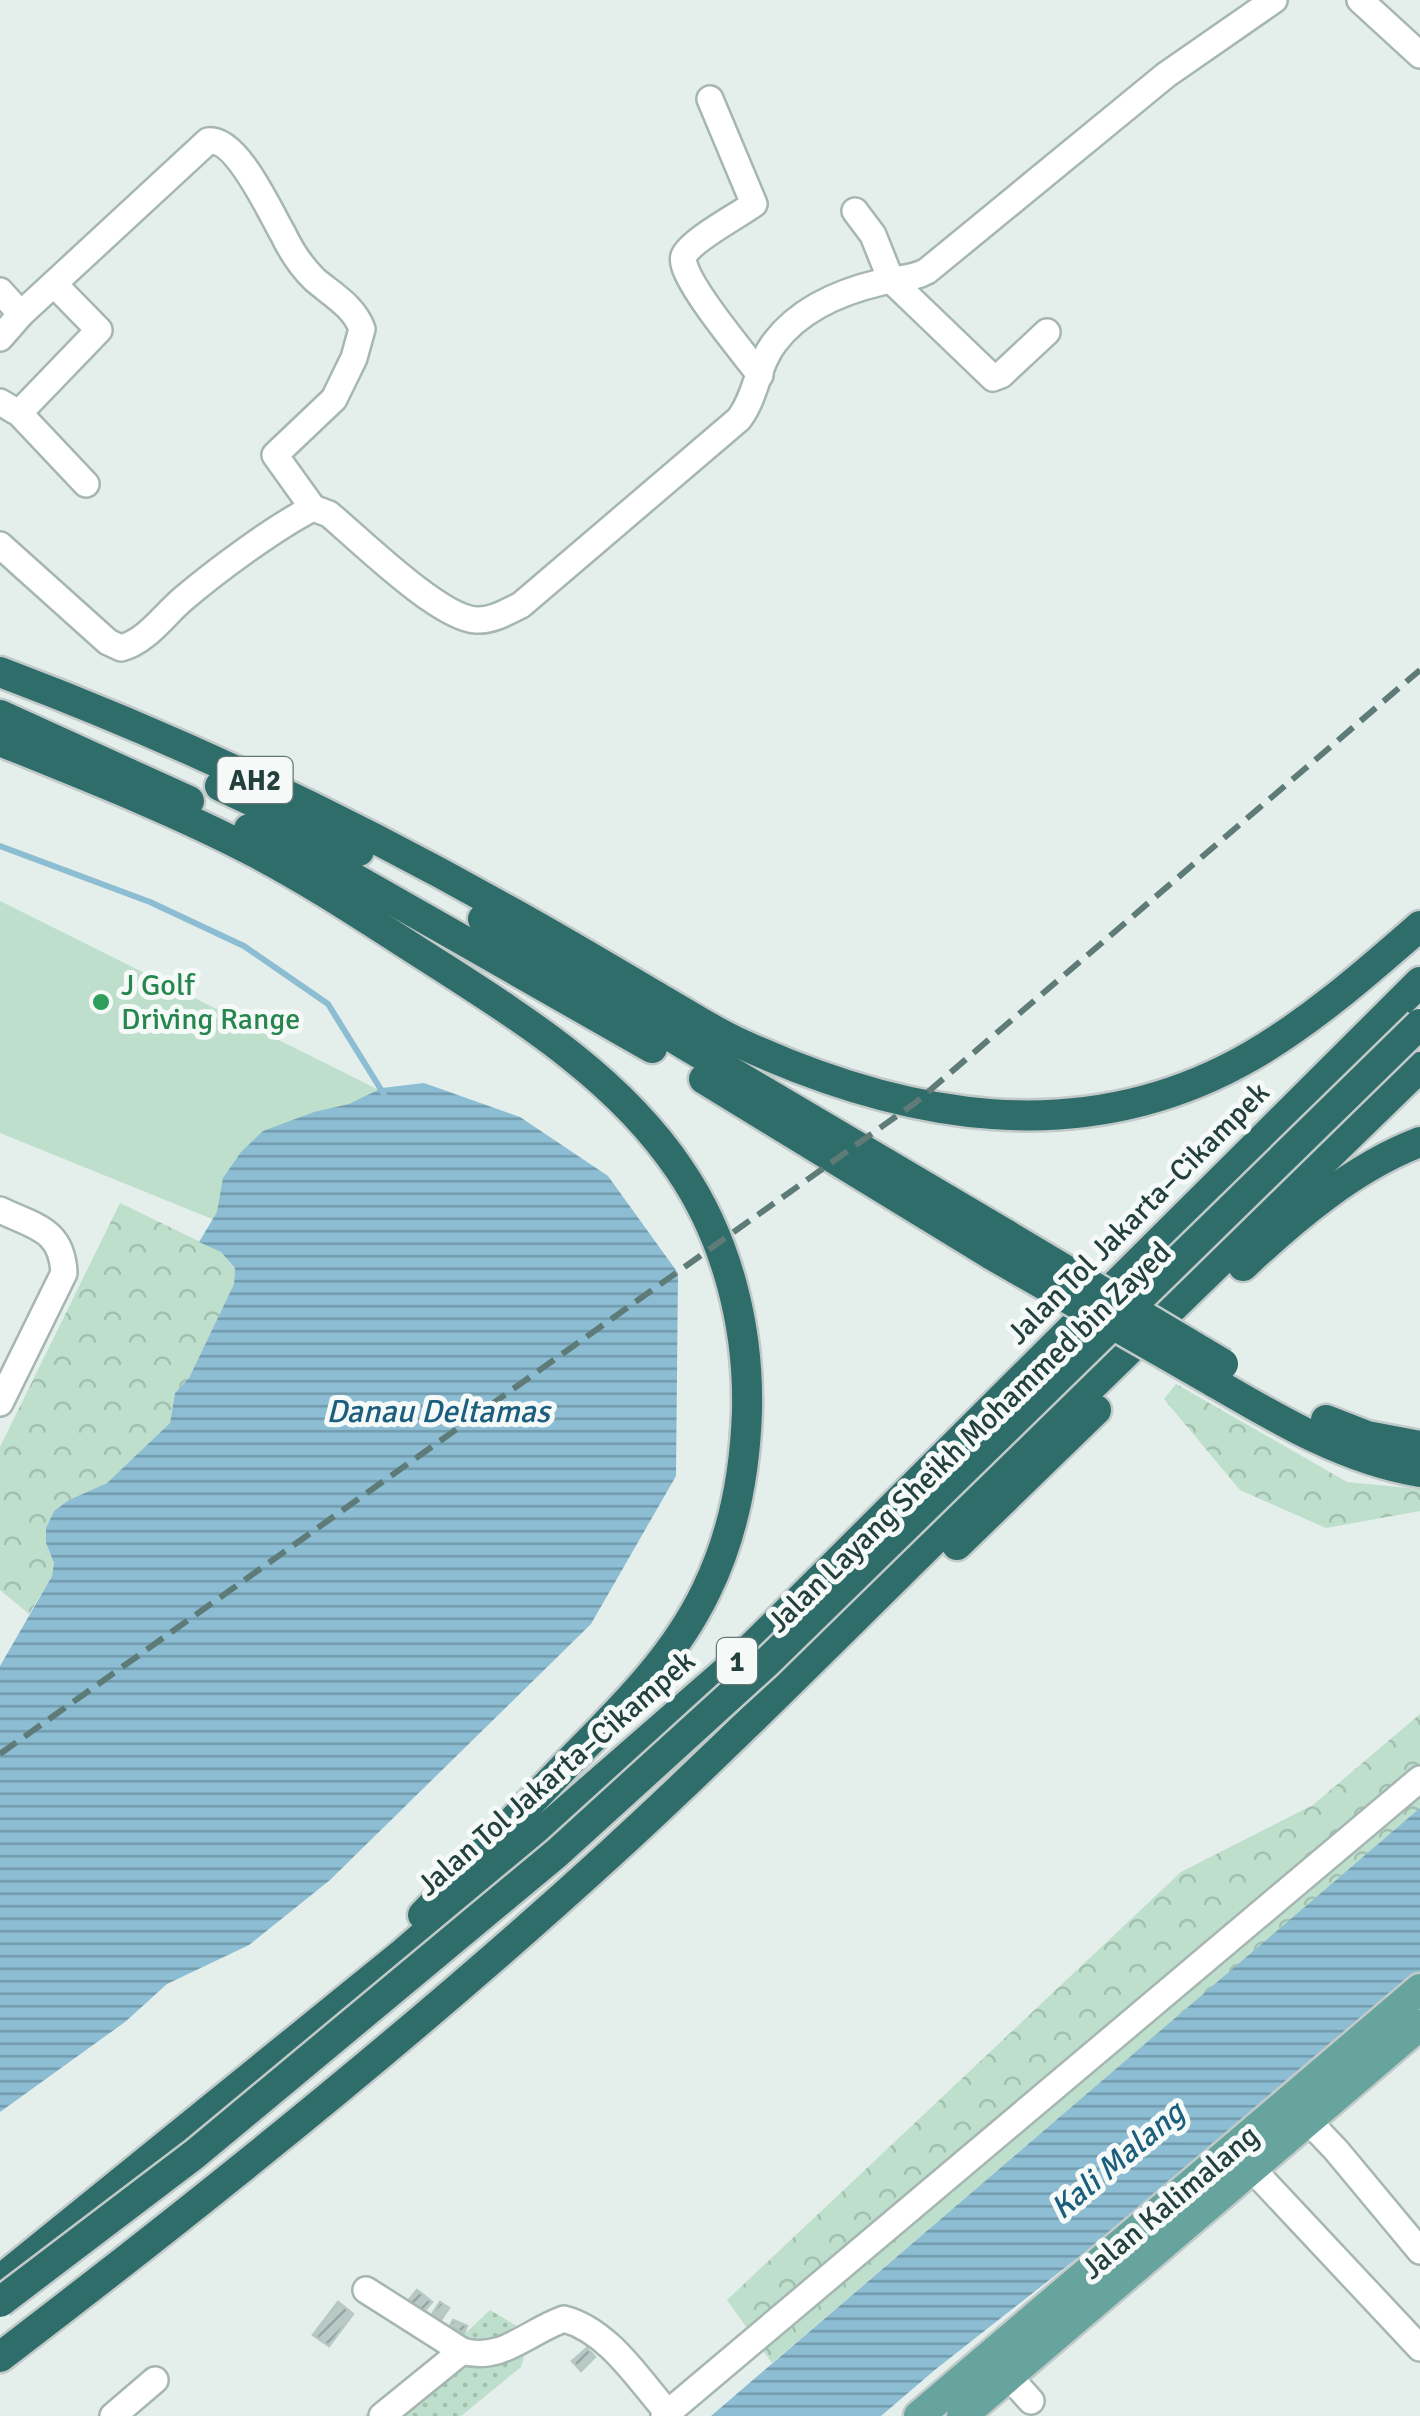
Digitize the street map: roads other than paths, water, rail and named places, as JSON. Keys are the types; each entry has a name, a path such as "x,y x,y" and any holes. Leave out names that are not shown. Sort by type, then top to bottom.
{"highway":[{"name":"AH2","path":"0,672 84,704 322,810 498,916"},
{"name":"AH2","path":"0,688 498,916"},
{"path":"0,715 352,877 1218,1372 1340,1426 1395,1444 1420,1446"},
{"path":"0,741 256,853 386,931 539,1031 637,1115 680,1170 726,1262 736,1299 745,1358 745,1458 731,1522 697,1609 660,1664 624,1705 313,2028"},
{"path":"498,916 732,1040 836,1082 949,1111 1034,1118 1136,1103 1222,1071 1328,1004 1420,926"},
{"path":"498,916 682,1042 999,1245"},
{"name":"Jalan Tol Jakarta–Cikampek","path":"0,2280 486,1883 739,1660 1420,982"},
{"name":"Jalan Layang Sheikh Mohammed bin Zayed","path":"0,2302 195,2154 571,1840 766,1663 1420,1024"},
{"name":"Jalan Layang Sheikh Mohammed bin Zayed","path":"0,2324 210,2161 586,1850 982,1474 1420,1048"},
{"name":"1","path":"0,2357 211,2196 608,1856 800,1675 1420,1068"},
{"path":"800,1675 854,1641 1006,1500 1247,1262 1339,1187 1420,1142"},
{"path":"1218,1372 1271,1416 1384,1465 1420,1472"}],"main road":[{"name":"Jalan Kalimalang","path":"1298,2111 1420,1989"},
{"name":"Jalan Kalimalang","path":"919,2416 999,2366 1298,2111 1420,2024"},
{"name":"Jalan Kalimalang","path":"962,2416 999,2366"}],"street":[{"path":"0,338 208,141 222,143 240,162 294,254 354,314 362,329 354,358 334,399 276,454 276,460 313,508 329,514 456,616 483,620 502,615 521,605 739,419 752,400 762,363 777,339 818,304 927,271 1166,75 1274,0"},
{"path":"1360,0 1420,55"},
{"path":"710,99 754,204 695,245 684,256 684,265 693,286 760,374"},
{"path":"855,211 874,235 891,280 994,378 1047,332"},
{"path":"54,284 99,330 9,407 86,484"},
{"path":"0,291 21,314"},
{"path":"0,545 108,642 121,648 137,642 221,570 313,508"},
{"path":"0,1210 53,1236 63,1251 64,1273 0,1402"},
{"path":"366,2290 462,2352 494,2354 564,2319 579,2323 604,2340 666,2414 1420,1779"},
{"path":"1298,2111 1420,2251"},
{"path":"1242,2158 1420,2348"},
{"path":"382,2416 462,2352"},
{"path":"999,2366 1031,2401"},
{"path":"113,2416 155,2380"}],"water":[{"name":"Danau Deltamas","path":"424,1083 520,1117 608,1176 678,1273 676,1476 591,1624 330,1880 249,1945 167,1984 125,2022 0,2112 0,1666 52,1576 54,1563 46,1543 46,1528 54,1511 107,1483 170,1423 175,1393 189,1378 234,1284 235,1268 221,1252 199,1242 217,1212 223,1178 241,1152 263,1131 349,1104 382,1088"},
{"name":"Kali Malang","path":"1420,1808 1420,1989 881,2416 711,2416"}],"waterway":[{"path":"0,846 150,902 244,946 328,1004 385,1096"}],"railway":[{"path":"0,1754 915,1103 1420,670"}],"place":[{"name":"J Golf Driving Range","path":"101,1002"}]}
